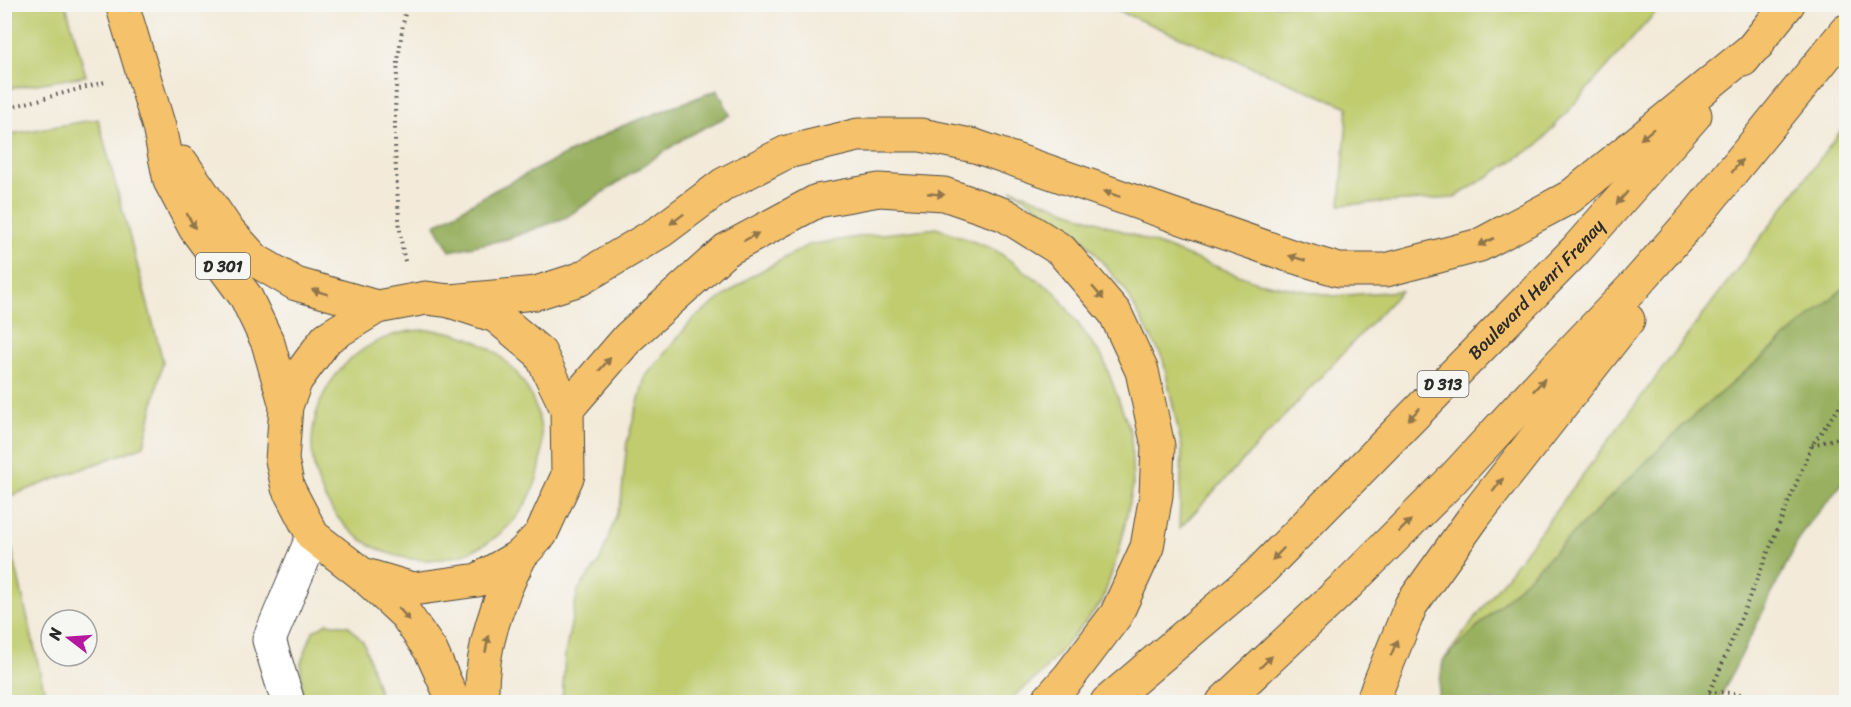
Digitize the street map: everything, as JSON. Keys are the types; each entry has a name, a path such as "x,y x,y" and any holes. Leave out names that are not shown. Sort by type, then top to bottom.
{"main road":[{"name":"D 301","path":"122,4 159,127 170,181 195,228 246,297 268,343 286,406"},
{"name":"Boulevard Henri Frenay","path":"1107,702 1258,574 1576,250 1758,44 1788,4"},
{"path":"1223,702 1349,583 1452,480 1636,284 1700,211 1846,31"},
{"path":"454,702 431,651 406,615 362,574 314,536 288,488 282,460 286,406 296,380 327,338 377,307 426,298 450,300 536,293 580,279 660,231 724,184 787,152 858,135 921,135 975,147 1287,255 1339,270 1386,270 1480,245 1570,197 1758,44"},
{"name":"D 301","path":"159,127 226,228 255,260 296,284 377,307"},
{"path":"567,409 629,338 726,250 817,201 879,190 944,194 1005,215 1061,250 1115,313 1143,371 1158,446 1156,495 1147,548 1116,615 1047,702"},
{"path":"1372,702 1411,605 1476,514 1672,263 1700,211"},
{"path":"362,574 413,589 478,580 521,555 541,534 568,475 567,409 540,354 496,316 450,300"},
{"path":"482,702 481,682 488,637 506,584 521,555"}],"street":[{"path":"288,702 269,640 314,536"}],"path":[{"path":"407,4 397,73 395,152 400,242 412,300"},
{"path":"4,109 142,72"},
{"path":"1704,702 1812,445 1846,397"},
{"path":"1812,445 1846,436"},
{"path":"1709,692 1737,693 1768,702"}],"green space":[{"path":"5,4 66,5 86,76 5,89"},
{"path":"1104,5 1662,5 1538,145 1454,198 1340,205 1348,107"},
{"path":"718,90 730,115 686,137 565,218 507,239 450,251 435,225 495,190 622,126"},
{"path":"98,119 163,361 144,446 5,498 5,135"},
{"path":"1846,124 1846,286 1691,418 1443,661"},
{"path":"1011,189 1257,282 1334,296 1401,291 1179,529 1182,448 1163,359 1125,290 1079,234"},
{"path":"938,228 995,250 1055,292 1103,358 1131,433 1133,486 1120,548 1102,602 1041,674 1007,702 562,702 565,654 578,590 600,561 621,502 627,442 645,377 693,319 752,276 808,245"},
{"path":"1846,286 1846,479 1803,531 1718,702 1437,702 1443,661 1691,418"},
{"path":"427,330 471,339 500,356 516,372 537,412 542,445 533,489 516,518 500,534 460,555 427,560 383,551 354,534 338,518 317,478 312,445 321,401 338,372 354,356 394,335"},
{"path":"4,520 47,702 5,702"},
{"path":"327,623 349,626 364,643 382,702 302,702 301,663 313,631"}]}
